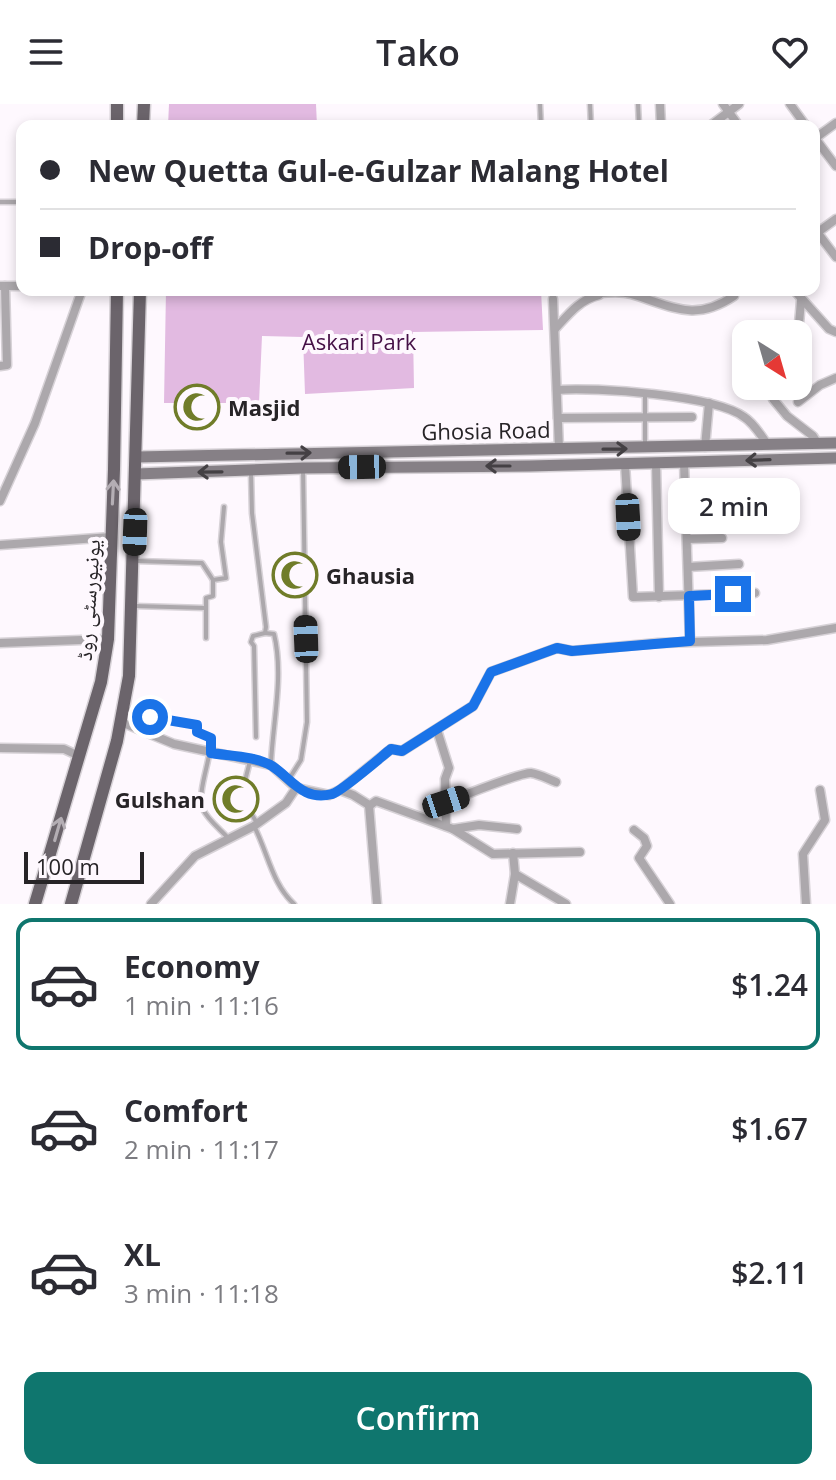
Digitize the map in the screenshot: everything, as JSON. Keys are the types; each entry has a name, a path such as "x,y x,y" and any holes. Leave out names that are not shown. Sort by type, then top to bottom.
{"main road":[{"name":"یونیورسٹی روڈ","path":"35,904 101,682 108,639 117,296"},
{"name":"یونیورسٹی روڈ","path":"71,904 128,688 133,606 140,296"},
{"name":"Ghosia Road","path":"137,457 836,443"},
{"path":"564,449 569,465"},
{"path":"136,474 836,458"},
{"path":"101,682 128,688"},
{"path":"45,872 46,904"}],"street":[{"path":"726,108 739,104"},
{"path":"820,146 836,166"},
{"path":"820,238 836,257"},
{"path":"0,366 7,365 3,286"},
{"path":"0,501 35,423 80,296"},
{"path":"554,330 575,307 594,296"},
{"path":"639,296 674,309 697,312 717,307 734,296"},
{"path":"799,296 829,329 836,332"},
{"path":"553,299 558,418 564,449"},
{"path":"800,320 802,300"},
{"path":"798,402 820,385 836,378"},
{"path":"557,390 587,388 709,403 744,416 768,445"},
{"path":"774,400 818,444"},
{"path":"705,447 709,403"},
{"path":"558,418 692,417"},
{"path":"684,462 690,641"},
{"path":"656,463 659,597"},
{"path":"625,464 633,597 755,593"},
{"path":"0,545 111,537"},
{"path":"687,539 722,538"},
{"path":"688,567 739,564"},
{"path":"121,722 174,744 271,765 296,788 329,795 340,790 391,749 402,751 473,706 491,672 508,664 557,648 572,651 690,641 767,640 836,628"},
{"path":"0,643 108,639"},
{"path":"437,730 449,768 445,779 450,828"},
{"path":"0,748 64,749 79,756"},
{"path":"446,802 494,786 518,774 532,773 556,782"},
{"path":"151,904 195,856 256,825 286,803 296,788"},
{"path":"340,790 369,806"},
{"path":"806,904 803,854 825,820 820,790"},
{"path":"369,806 376,801 450,828 493,854 580,852"},
{"path":"369,806 377,904"},
{"path":"450,828 479,825 517,829"},
{"path":"634,830 644,838 647,846 639,858 670,904"},
{"path":"510,904 515,874 513,853"},
{"path":"515,874 566,904"}],"lane":[{"path":"645,394 645,448"},
{"path":"287,781 301,760 307,722 303,468"},
{"path":"251,470 252,513 265,633"},
{"path":"213,580 226,578 221,542 224,507"},
{"path":"134,561 200,563 213,580 213,596 206,598 206,638"},
{"path":"133,606 205,608"},
{"path":"256,737 254,646 251,642 253,636 274,634 278,680 271,765"},
{"path":"125,708 150,717 197,725 197,732 211,738 211,753 201,795 203,810 229,839"},
{"path":"250,759 241,797 270,858 276,882 294,904"}],"green space":[{"path":"169,104 316,104 317,120 168,120"},
{"name":"Askari Park","path":"166,296 541,296 543,330 413,332 414,388 305,394 303,337 262,336 259,403 164,403"}],"place":[{"name":"Masjid","path":"197,407"},
{"name":"Ghausia","path":"295,575"},
{"name":"Gulshan","path":"236,799"}],"route":[{"path":"150,717 197,725 197,732 211,738 211,753 271,765 296,788 329,795 340,790 391,749 402,751 473,706 491,672 557,648 572,651 690,641 689,596 733,594"}]}
